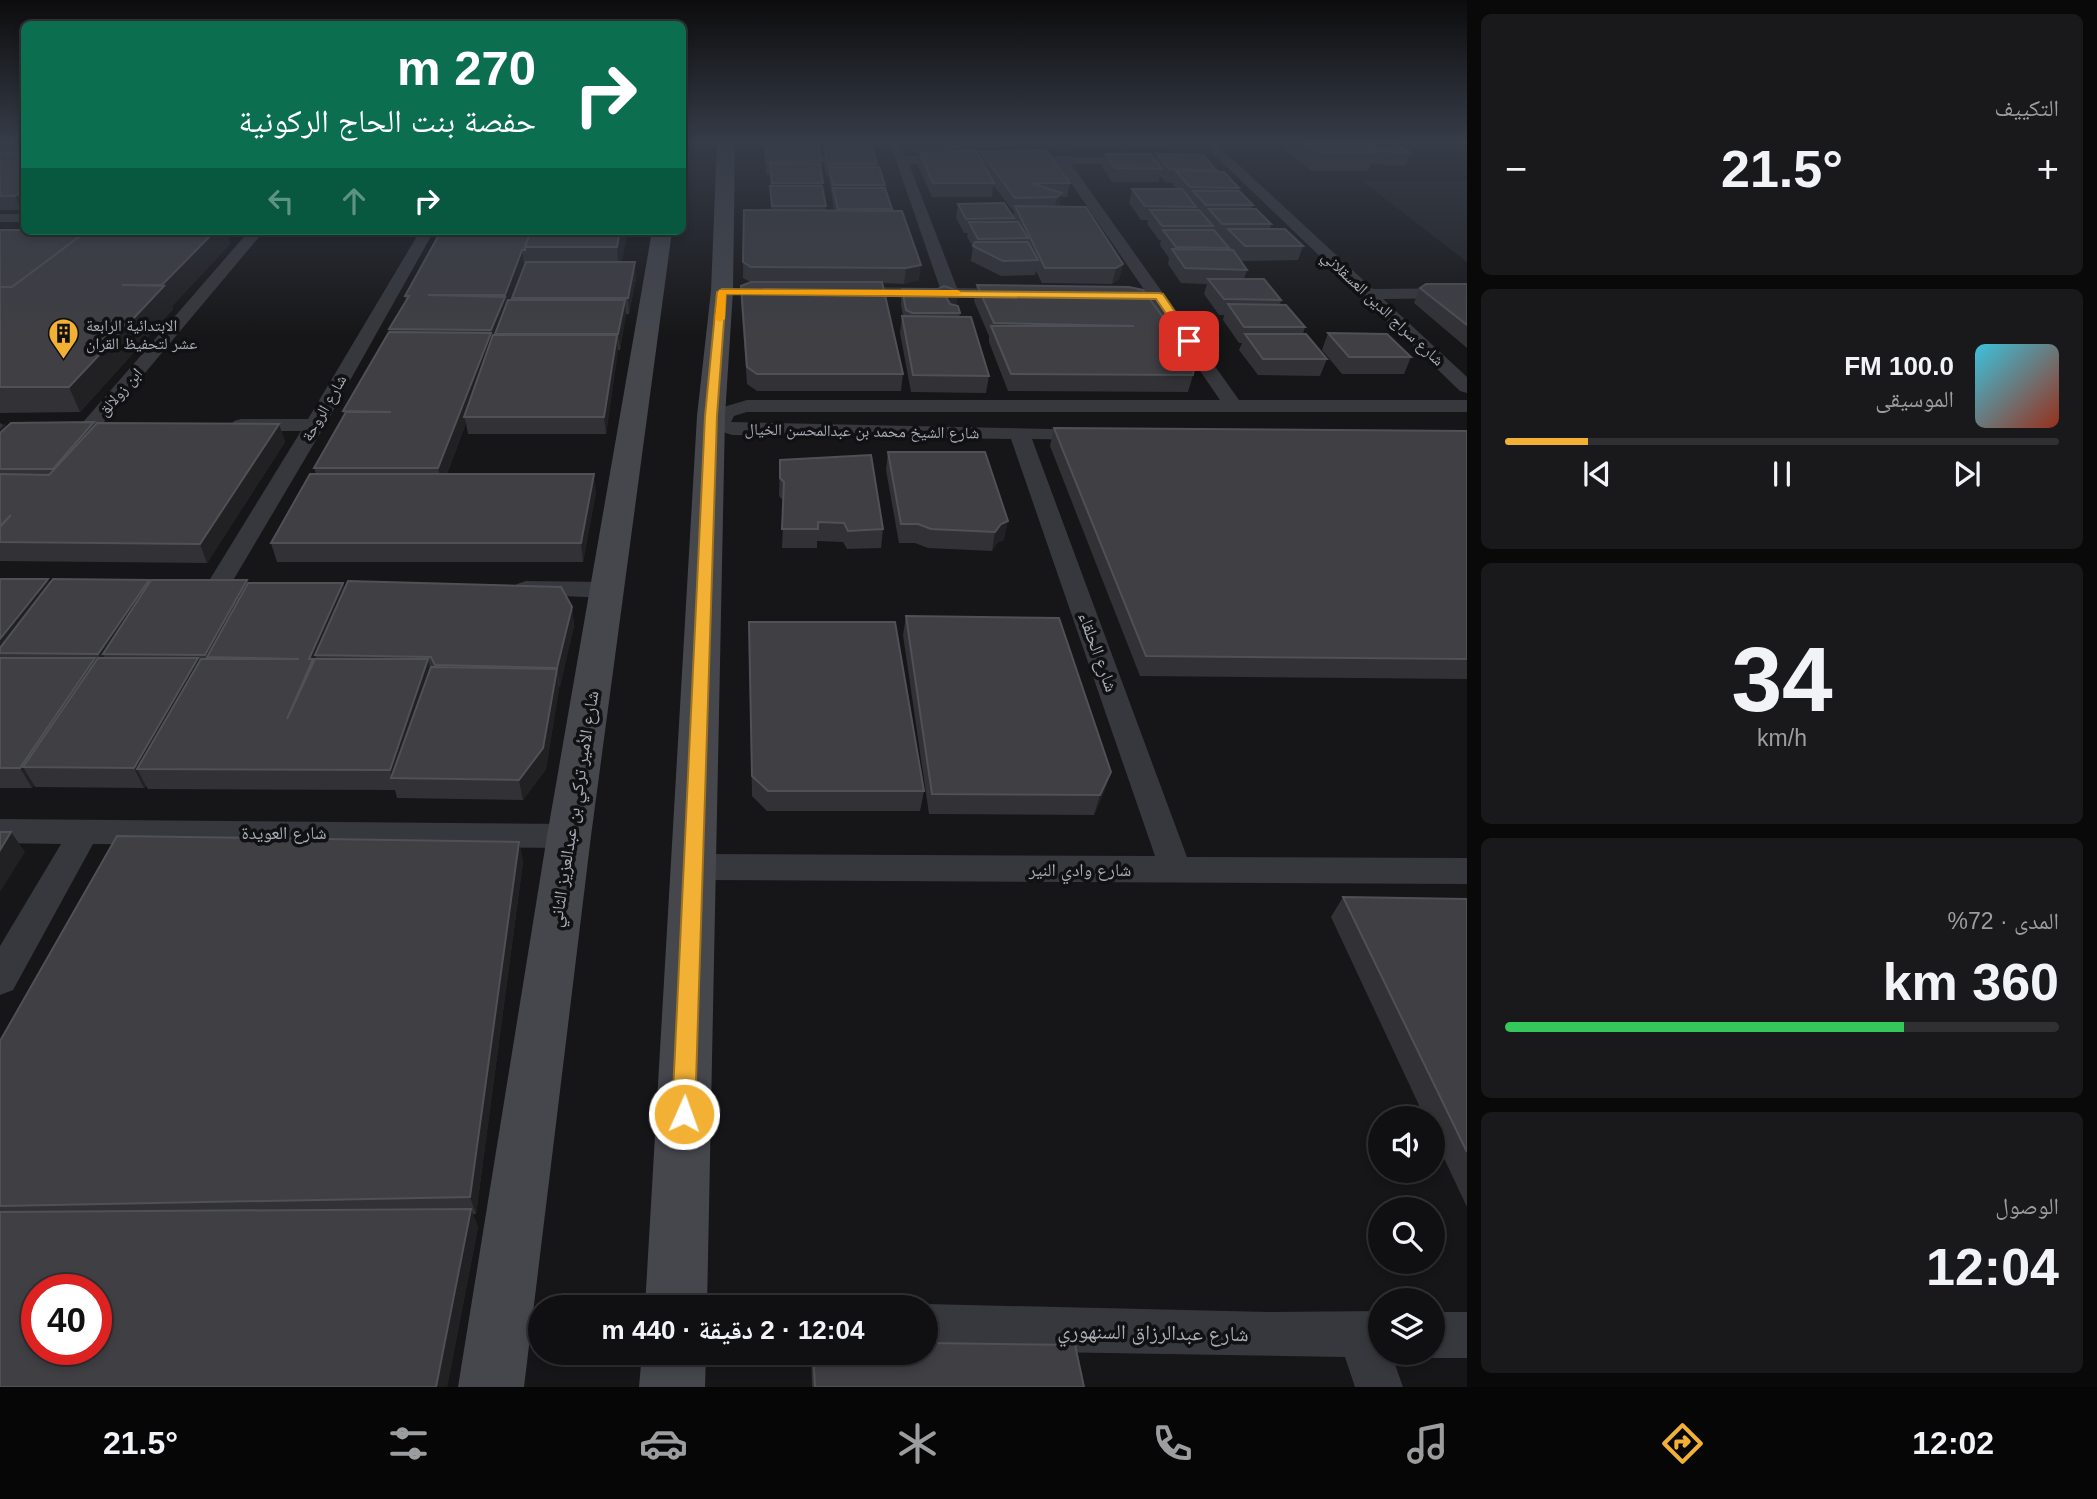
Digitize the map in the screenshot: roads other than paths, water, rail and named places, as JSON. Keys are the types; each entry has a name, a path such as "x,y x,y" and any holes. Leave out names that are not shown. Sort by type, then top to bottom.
{"street":[{"name":"شارع الأمير تركي بن عبدالعزيز الثاني","path":"491,1387 569,836 608,590 690,233 700,208"},
{"path":"919,208 950,292"},
{"path":"1096,208 1235,408"},
{"name":"شارع سراج الدين العسقلاني","path":"1270,208 1467,387"},
{"path":"0,218 21,224"},
{"path":"0,233 21,227"},
{"name":"شارع الأمير تركي بن عبدالعزيز الثاني","path":"676,1295 711,416 729,292 690,233"},
{"name":"ابن زولالق","path":"91,425 254,235"},
{"name":"شارع الروحة","path":"219,584 425,235"},
{"path":"829,292 1034,294"},
{"path":"1367,294 1467,293"},
{"path":"1090,295 1159,296"},
{"name":"شارع الشيخ محمد بن عبدالمحسن الخيال","path":"1118,434 732,429 723,426 720,421 728,410 747,406 1467,406"},
{"path":"65,425 117,425"},
{"path":"223,425 315,425"},
{"name":"شارع الحلقاء","path":"1020,434 1176,870"},
{"path":"192,584 247,584"},
{"path":"497,588 608,590"},
{"name":"شارع العويدة","path":"0,831 569,836"},
{"path":"0,979 84,832"},
{"name":"شارع وادي النير","path":"693,867 1467,871"},
{"name":"شارع عبدالرزاق السنهوري","path":"938,1327 1255,1334 1368,1333"},
{"path":"1445,1335 1467,1335"},
{"path":"672,1387 673,1365"},
{"path":"1375,1365 1379,1387"}],"place":[{"name":"الابتدائية الرابعة عشر لتحفيظ القران","path":"63,361"}]}
